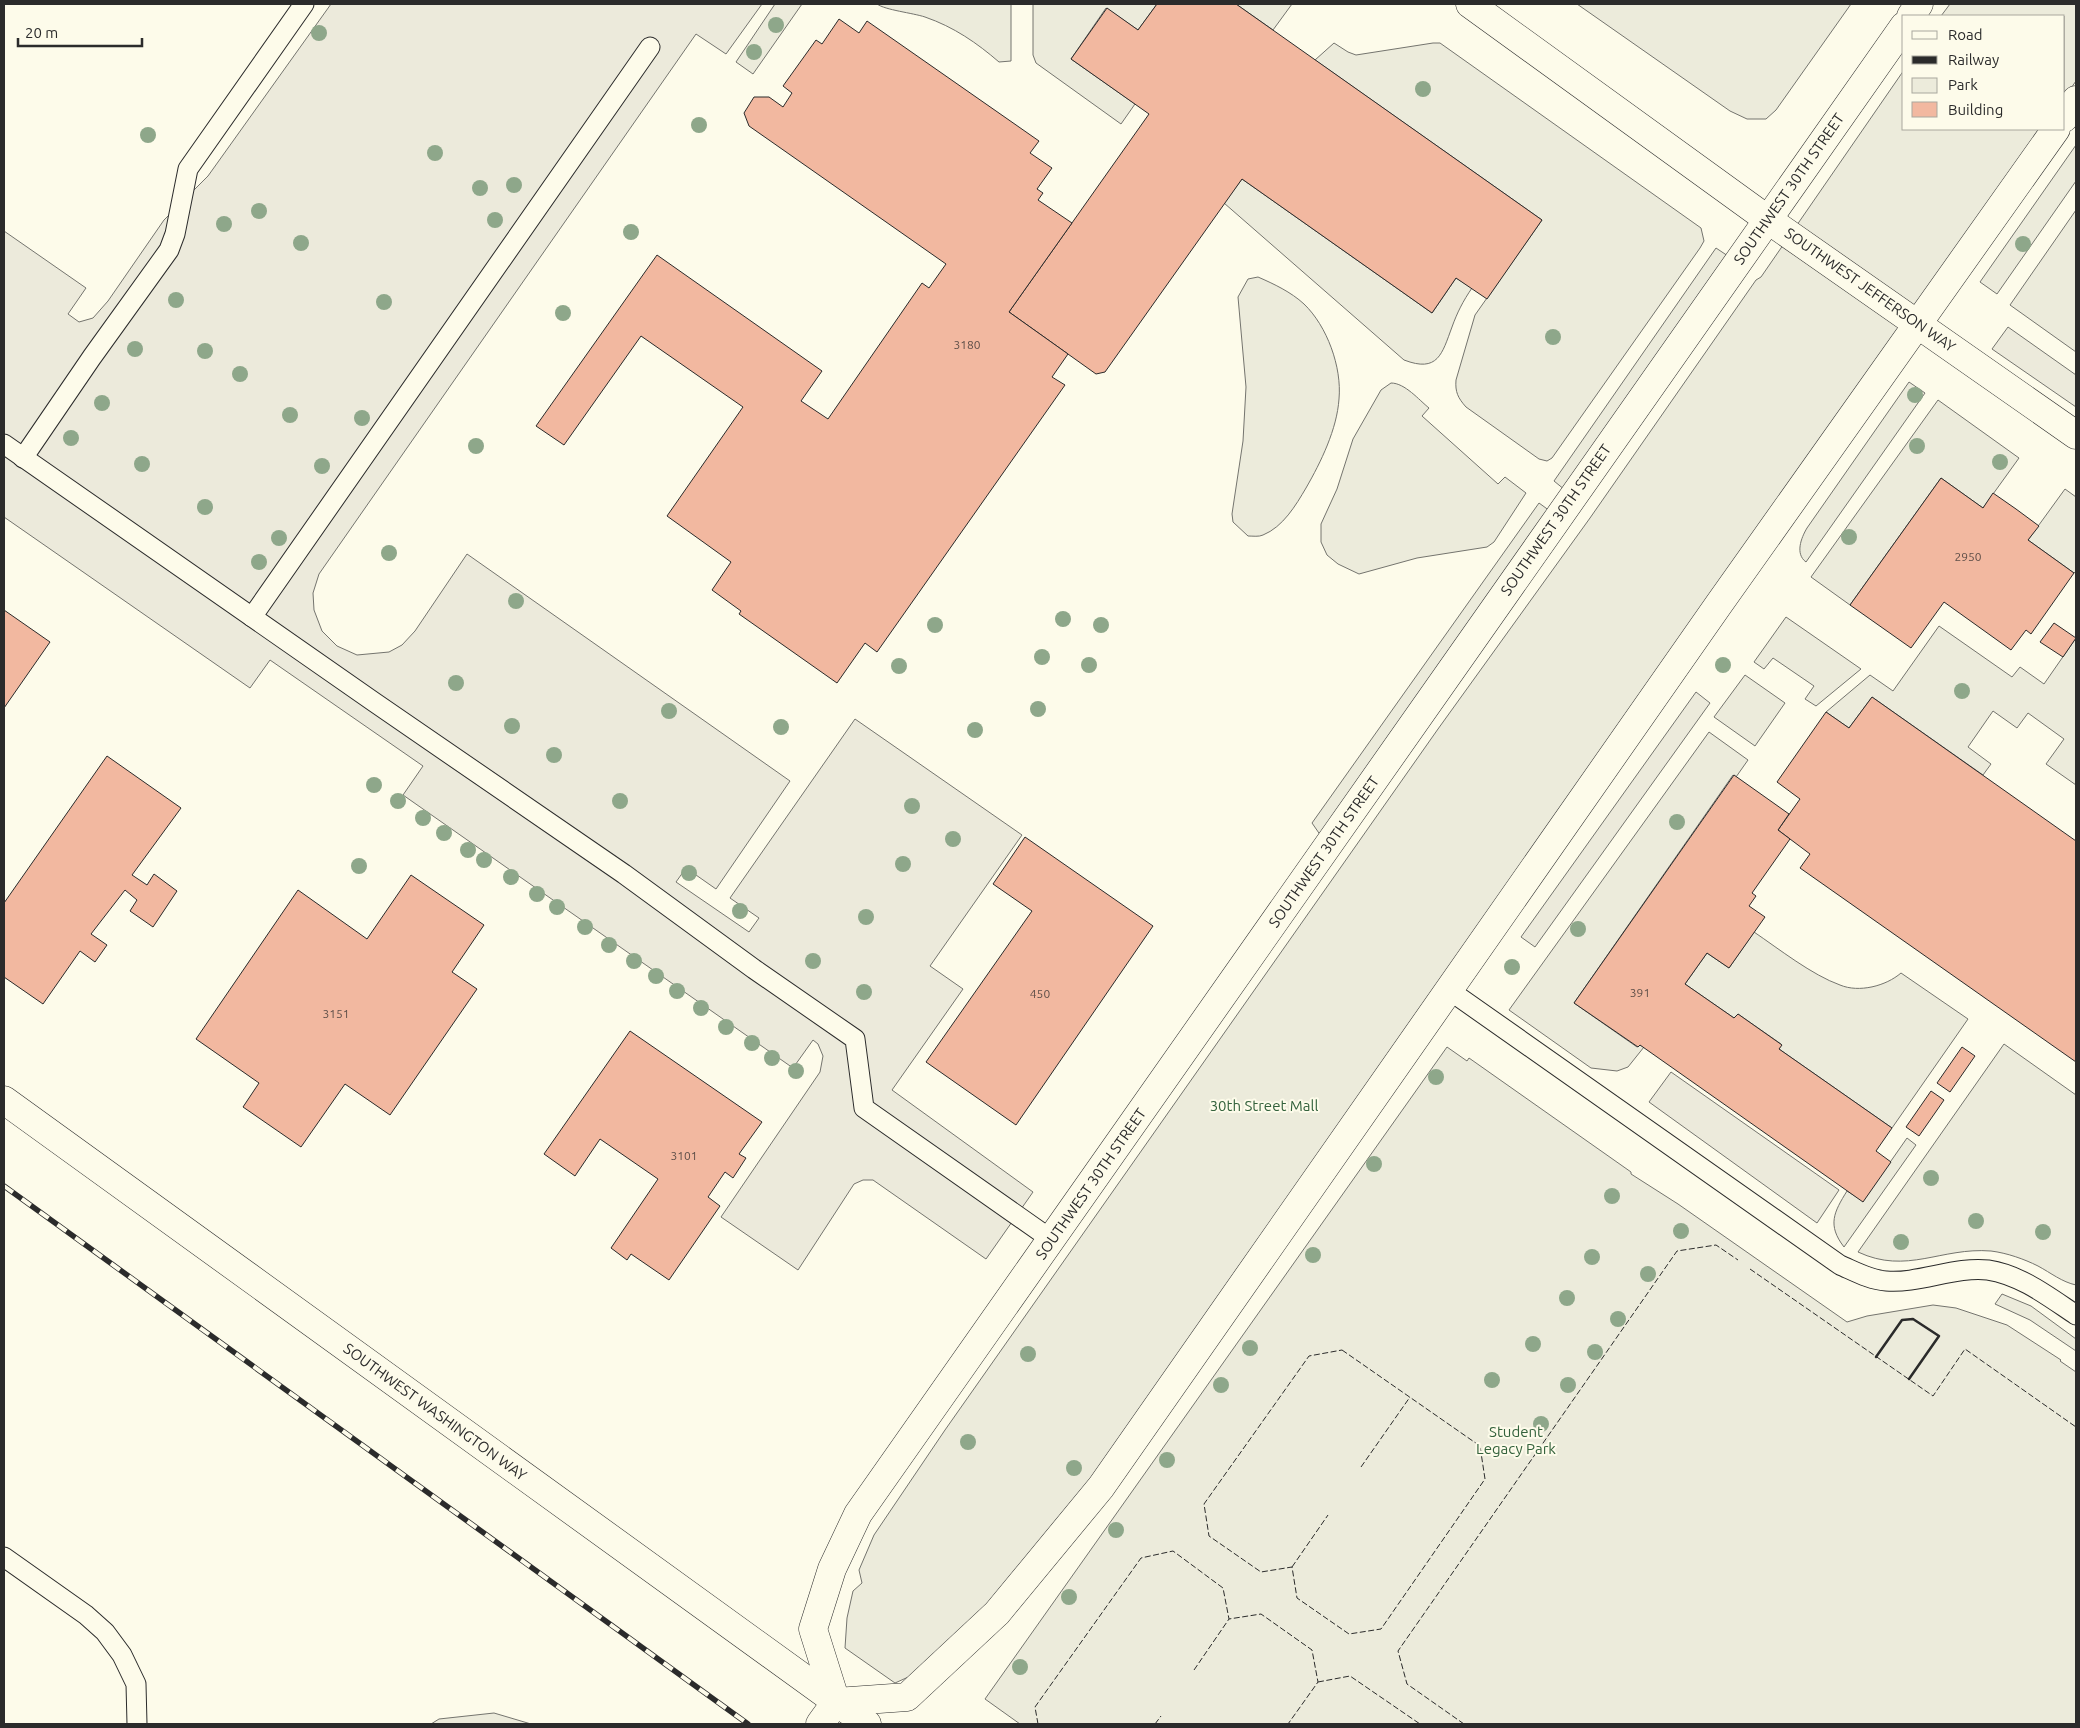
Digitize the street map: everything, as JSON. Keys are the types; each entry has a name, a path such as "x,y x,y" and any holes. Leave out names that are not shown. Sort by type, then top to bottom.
{"street":[{"name":"SOUTHWEST JEFFERSON WAY","path":"1470,4 1767,219 2076,435"},
{"path":"1912,15 1920,4"},
{"name":"SOUTHWEST 30TH STREET","path":"836,1702 813,1629 832,1569 858,1514 1902,29"},
{"path":"2065,116 2076,100"},
{"path":"820,1724 836,1702 908,1697 991,1619 1024,1583 1101,1487 2055,130"},
{"name":"SOUTHWEST WASHINGTON WAY","path":"4,1100 867,1724"}],"lane":[{"path":"23,458 92,357 169,250 175,234 188,169 304,4"},
{"path":"252,617 650,47"},
{"path":"4,444 624,874 854,1039 864,1108 1052,1240"},
{"path":"1449,990 1490,1017 1840,1265 1887,1282 1987,1270 2002,1273 2040,1291 2076,1315"},
{"path":"4,1557 86,1615 104,1632 122,1655 136,1684 137,1724"}],"green space":[{"path":"775,4 802,4 753,74 736,62"},
{"path":"877,4 1011,4 1011,61 999,62 965,36 936,21"},
{"path":"1033,4 1157,4 1138,30 1106,8 1071,59 1135,104 1121,124 1036,63 1033,55"},
{"path":"1236,4 1292,4 1273,30"},
{"path":"1577,4 1851,4 1776,110 1766,119 1747,119 1730,111"},
{"path":"1950,4 2076,4 2076,81 2065,97 2065,15 1942,15"},
{"path":"1334,43 1356,55 1440,43 1701,228 1704,241 1700,248 1552,458 1547,461 1539,459 1466,407 1461,401 1456,388 1456,380 1475,315 1542,220 1315,60"},
{"name":"30th Street Mall","path":"1902,73 1902,130 2041,130 1013,1590 915,1674 895,1683 845,1648 847,1618 853,1591 862,1583 859,1570 874,1535 945,1430 1438,729 1590,518 1756,280 1761,277"},
{"path":"2076,145 2076,181 1997,294 1980,282"},
{"path":"1242,179 1432,313 1456,278 1472,288 1460,307 1445,345 1437,358 1424,364 1404,360 1224,203"},
{"path":"2076,210 2076,352 2010,305"},
{"path":"1716,248 1728,256 1565,490 1554,481"},
{"path":"1258,277 1294,296 1304,304 1320,324 1335,361 1338,374 1339,399 1332,433 1323,456 1298,501 1277,527 1261,536 1248,536 1233,522 1232,514 1243,441 1246,387 1238,297 1248,279"},
{"path":"1909,382 1925,393 1806,562 1801,555 1800,546 1807,528"},
{"path":"1391,383 1407,389 1429,408 1422,416 1498,484 1505,477 1526,493 1494,542 1487,547 1417,558 1359,574 1338,564 1327,555 1321,542 1321,524 1337,489 1353,439 1381,390"},
{"path":"1938,400 2019,458 1983,508 1941,478 1850,605 1811,577"},
{"path":"2065,489 2076,497 2076,571 2074,573 2028,540"},
{"path":"1539,503 1550,511 1321,836 1312,823"},
{"path":"1786,617 1861,669 1816,706 1805,699 1814,686 1773,658 1764,669 1754,662"},
{"path":"1939,626 2012,677 2020,667 2044,684 2076,638 2076,785 2046,764 2064,739 2028,713 2017,728 1993,711 1968,747 1991,764 1983,775 1872,697 1849,728 1826,712 1870,675 1893,691"},
{"path":"1745,675 1785,703 1755,746 1714,717"},
{"path":"1709,732 1748,760 1736,777 1733,775 1574,1003 1637,1047 1640,1045 1644,1047 1628,1067 1617,1071 1591,1068 1509,1010"},
{"path":"1754,932 1807,968 1829,981 1847,987 1864,988 1880,985 1901,973 1968,1019 1892,1128 1779,1049 1781,1044 1738,1014 1734,1018 1685,984 1707,953 1729,968"},
{"path":"2004,1044 2076,1095 2076,1285 2061,1280 2027,1261 1991,1251 1956,1253 1908,1261 1892,1261 1858,1252"},
{"name":"Student Legacy Park","path":"1447,1047 1467,1061 1469,1058 1631,1172 1631,1174 1678,1204 1847,1322 1867,1316 1933,1305 1956,1308 2007,1325 2076,1372 2076,1724 1020,1724 985,1699"},
{"path":"1907,1138 1916,1145 1844,1247 1835,1232 1834,1225 1836,1212 1842,1199 1847,1191 1863,1201"},
{"path":"2002,1294 2031,1306 2076,1339 2076,1351 2030,1320 1995,1304"},
{"path":"494,1713 531,1724 431,1724 439,1719"}],"shaded area":[{"path":"331,4 762,4 726,54 696,34 319,574 313,593 314,610 322,631 337,646 357,655 389,652 402,645 415,631 467,554 790,781 716,889 686,868 676,882 749,932 759,918 730,898 855,719 1022,835 930,966 963,989 892,1090 1033,1192 986,1259 873,1180 863,1180 854,1184 798,1270 721,1217 820,1072 823,1056 818,1044 813,1040 793,1068 403,795 423,766 270,660 250,688 4,517 4,231 86,288 68,314 79,322 93,318 108,301 164,220 208,176"},
{"path":"2008,327 2076,375 2076,407 1992,349"},
{"path":"1696,692 1710,703 1535,947 1521,937"},
{"path":"1671,1072 1839,1190 1817,1223 1649,1102"}],"building":[{"path":"1157,4 1236,4 1542,220 1487,299 1456,278 1432,313 1242,179 1105,372 1096,374 1009,312 1149,114 1071,59 1107,8 1138,30"},
{"path":"839,19 859,33 867,21 1039,141 1030,153 1052,168 1037,189 1043,193 1038,200 1072,223 1009,312 1068,354 1052,377 1065,385 877,652 865,643 837,683 739,614 741,611 712,590 731,562 667,516 743,407 641,336 564,445 536,426 657,255 822,371 801,401 828,419 922,283 929,288 946,264 749,126 744,113 754,97 769,97 783,107 792,93 783,86 816,40 822,44"},
{"path":"1941,478 1983,508 1993,493 2016,509 2039,526 2028,540 2074,573 2031,634 2026,630 2011,650 1944,602 1911,648 1850,605"},
{"path":"4,610 50,642 4,708"},
{"path":"2054,623 2076,638 2063,657 2040,642"},
{"path":"1872,697 2076,841 2076,1062 1800,868 1810,854 1778,830 1800,799 1777,782 1826,712 1849,728"},
{"path":"107,756 181,808 132,875 147,885 154,874 177,891 153,927 130,911 137,900 125,890 91,934 107,945 95,962 80,951 43,1004 4,977 4,903"},
{"path":"1734,775 1789,814 1778,830 1790,839 1752,893 1756,896 1749,906 1765,917 1729,968 1707,953 1685,984 1734,1018 1738,1014 1782,1045 1779,1049 1892,1128 1876,1151 1891,1162 1863,1202 1640,1045 1638,1047 1574,1003"},
{"path":"1025,837 1153,926 1016,1125 926,1062 1032,911 993,884"},
{"path":"411,875 484,925 452,972 477,989 390,1115 345,1084 301,1147 243,1107 259,1083 196,1039 298,890 367,939"},
{"path":"630,1031 762,1122 739,1154 746,1158 733,1178 725,1172 708,1197 720,1206 669,1280 631,1254 627,1260 611,1248 658,1179 600,1139 575,1176 544,1154"},
{"path":"1962,1047 1975,1056 1950,1092 1937,1083"},
{"path":"1931,1091 1944,1100 1919,1136 1906,1127"}],"railway":[{"path":"4,1186 748,1724"}],"fence":[{"path":"1464,1724 1407,1684 1398,1651 1677,1251 1716,1245 1738,1260"},
{"path":"1750,1269 1933,1396 1965,1349 2076,1427"},
{"path":"1342,1350 1480,1446 1485,1479 1381,1629 1349,1634 1297,1598 1292,1567 1261,1572 1209,1536 1204,1504 1309,1356 1342,1350"},
{"path":"1361,1467 1410,1397"},
{"path":"1292,1567 1328,1515"},
{"path":"1038,1724 1035,1707 1141,1558 1173,1551 1223,1588 1229,1619 1261,1614 1312,1650 1318,1682 1288,1724"},
{"path":"1194,1670 1229,1619"},
{"path":"1318,1682 1350,1676 1420,1724"},
{"path":"1155,1724 1161,1716"}],"wall":[{"path":"1876,1357 1902,1320 1913,1319 1939,1336 1909,1379"}]}
